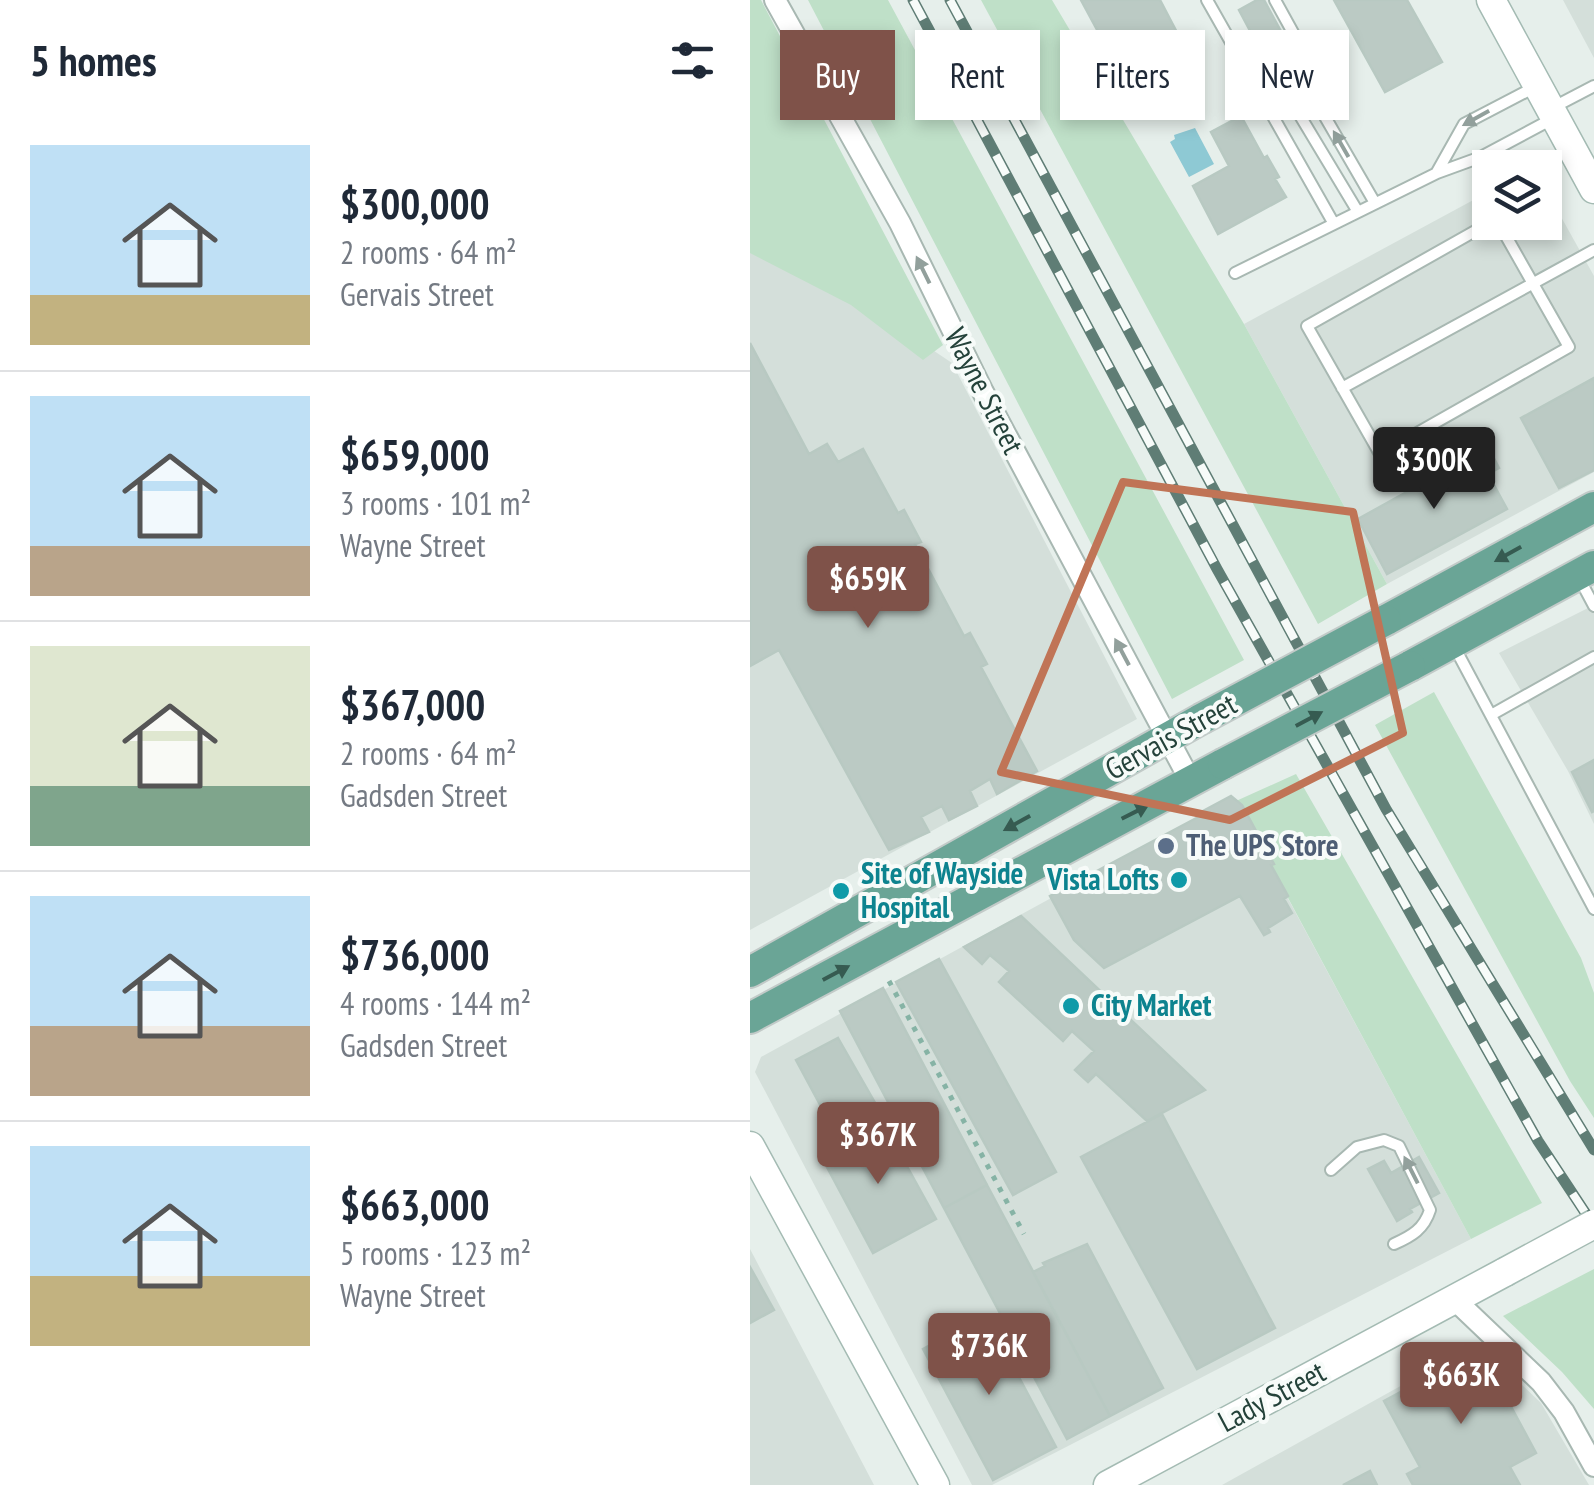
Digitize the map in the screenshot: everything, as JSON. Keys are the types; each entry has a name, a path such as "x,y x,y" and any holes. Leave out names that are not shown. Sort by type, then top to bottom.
{"main road":[{"name":"Gervais Street","path":"750,972 1200,719 1594,507"},
{"name":"Gervais Street","path":"750,1018 1586,571"}],"street":[{"name":"Wayne Street","path":"776,0 900,223 983,392 1191,782"},
{"path":"1491,0 1594,189"},
{"path":"750,1146 935,1485"},
{"name":"Lady Street","path":"1108,1485 1594,1224"},
{"path":"1454,1299 1541,1382 1564,1412 1594,1466"}],"lane":[{"path":"1206,0 1225,33"},
{"path":"1275,0 1292,30"},
{"path":"1436,173 1464,124 1548,104 1594,86"},
{"path":"1235,273 1436,173 1480,157 1548,104"},
{"path":"1275,120 1334,224"},
{"path":"1303,120 1358,212"},
{"path":"1327,120 1375,203"},
{"path":"1472,234 1307,326 1380,454 1569,347 1505,240"},
{"path":"1342,388 1594,250"},
{"path":"1586,571 1594,606"},
{"path":"1452,643 1594,909"},
{"path":"1491,715 1594,657"},
{"path":"1331,1170 1357,1147 1384,1140 1399,1146 1430,1210 1426,1223 1414,1235 1394,1244"}],"path":[{"path":"889,980 1024,1234"}],"highlighted area":[{"path":"1123,482 1353,512 1403,733 1230,820 1001,772"}],"shaded area":[{"path":"1563,0 1594,0 1594,58"},
{"path":"1472,201 1472,240 1562,240 1562,219 1594,276 1594,472 1387,584 1244,324"},
{"path":"750,248 882,316 952,363 1137,719 750,930"},
{"path":"1594,605 1594,824 1568,771 1499,653"},
{"path":"1234,798 1471,1239 992,1485 972,1485 755,1072 761,1057"},
{"path":"750,1249 874,1485 750,1485"},
{"path":"1478,1343 1541,1403 1589,1485 1222,1485"}],"green space":[{"path":"750,0 761,0 780,36 780,120 824,120 943,345 923,360 851,305 750,253"},
{"path":"808,0 888,0 915,50 915,120 953,120 1244,660 1172,699 870,120 895,120 895,30 824,30"},
{"path":"981,0 1052,0 1070,30 1060,30 1060,120 1123,120 1244,324 1387,584 1318,624 1040,109 1040,30 997,30"},
{"path":"1434,692 1581,958 1594,993 1594,1118 1375,725"},
{"path":"1296,774 1542,1203 1471,1239 1236,801"},
{"path":"1594,1269 1594,1409 1562,1372 1503,1316"}],"water":[{"path":"1195,128 1214,164 1189,177 1170,142 1174,135"}],"building":[{"path":"1081,0 1160,0 1176,30 1097,30"},
{"path":"1264,0 1280,30 1250,30 1239,10"},
{"path":"1334,0 1407,0 1442,62 1385,92"},
{"path":"1234,120 1243,120 1279,177 1275,179 1286,197 1218,234 1193,186 1229,166 1211,132"},
{"path":"750,343 809,454 827,444 838,462 863,449 898,513 904,510 921,542 915,544 964,636 970,633 987,664 981,667 1037,771 997,794 990,779 970,791 977,806 949,820 942,806 921,817 929,832 889,850 779,650 750,666"},
{"path":"1594,378 1594,470 1559,488 1521,418"},
{"path":"1488,447 1499,468 1488,474 1507,509 1387,574 1358,519"},
{"path":"1594,760 1594,811 1592,812 1572,772"},
{"name":"Vista Lofts","path":"1231,796 1242,805 1274,864 1271,865 1288,896 1284,899 1292,913 1268,928 1270,932 1264,935 1240,896 1104,968 1074,940 1050,896"},
{"name":"City Market","path":"1021,916 1205,1090 1147,1121 1096,1074 1088,1082 1075,1070 1094,1051 1072,1031 1063,1041 999,982 1009,971 990,955 982,964 964,947"},
{"path":"939,959 1056,1172 1013,1195 896,982"},
{"path":"883,988 987,1185 944,1208 840,1011"},
{"path":"838,1038 882,1115 838,1138 796,1060"},
{"path":"1162,1114 1275,1328 1197,1369 1081,1157"},
{"path":"882,1121 936,1219 873,1253 820,1154"},
{"path":"1419,1157 1439,1193 1397,1221 1368,1169 1384,1161 1391,1173"},
{"path":"987,1185 1110,1416 1067,1439 944,1208"},
{"path":"1087,1244 1163,1388 1110,1416 1033,1272 1045,1266 1043,1263"},
{"path":"750,1267 774,1310 750,1323"},
{"path":"986,1315 1056,1447 993,1480 923,1349"},
{"path":"1480,1349 1536,1453 1510,1467 1520,1485 1413,1485 1407,1474 1420,1467 1384,1401"},
{"path":"1370,1471 1377,1485 1343,1485"}],"railway":[{"path":"913,0 1217,569 1538,1141 1594,1226"},
{"path":"950,0 1386,809 1594,1150"}],"place":[{"name":"The UPS Store","path":"1166,846"},
{"name":"Vista Lofts","path":"1179,880"},
{"name":"Site of Wayside Hospital","path":"841,891"},
{"name":"City Market","path":"1071,1006"}]}
